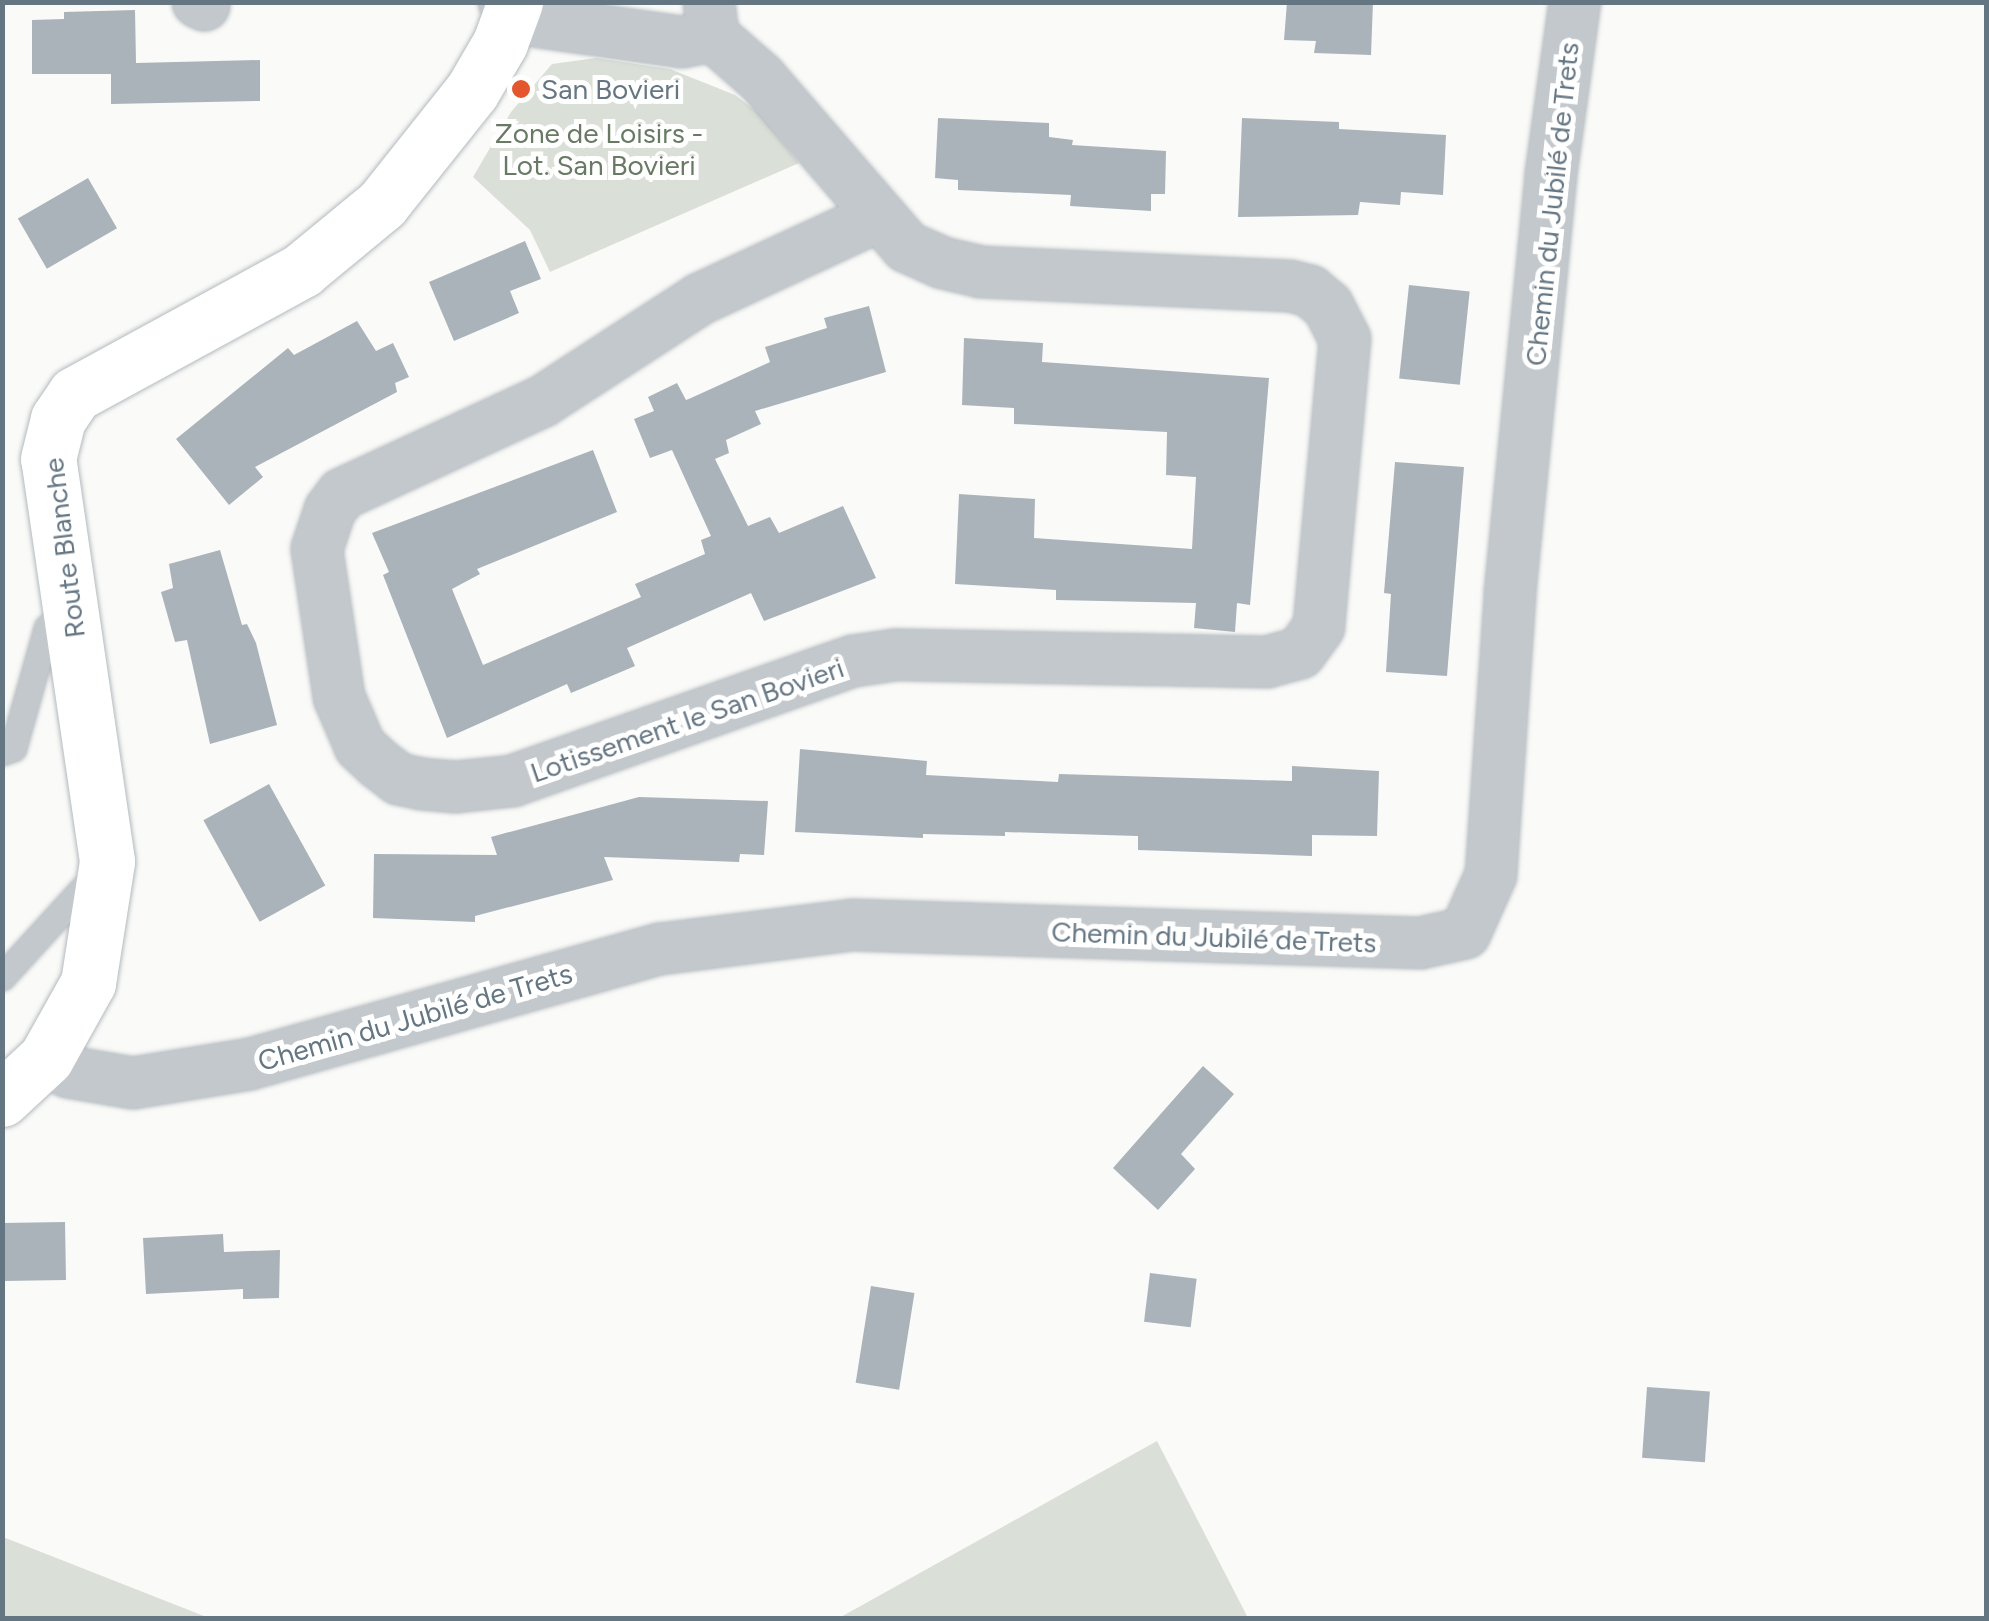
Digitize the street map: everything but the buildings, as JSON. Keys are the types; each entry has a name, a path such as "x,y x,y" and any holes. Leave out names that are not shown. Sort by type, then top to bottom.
{"street":[{"name":"Chemin du Jubilé de Trets","path":"46,1058 68,1072 133,1083 250,1064 660,949 853,925 1420,943 1465,933 1492,875 1510,593 1551,174 1574,2"},
{"name":"Route Blanche","path":"2,1100 46,1058 88,984 108,861 48,459 58,419 75,394 302,270 382,204 419,154 502,4"},
{"name":"Lotissement le San Bovieri","path":"502,4 540,22 682,42 711,19 877,216 907,247 943,263 981,272 1290,286 1310,292 1328,306 1345,338 1319,628 1311,643 1285,660 1267,662 881,657 811,672 572,764 513,781 456,787 399,778 360,746 339,697 317,549 330,510 342,494 543,401 700,299 877,216"}],"lane":[{"path":"2,752 13,748 47,628 70,606"},
{"path":"2,978 108,861"}],"green space":[{"name":"Zone de Loisirs - Lot. San Bovieri","path":"596,58 670,69 735,95 760,114 799,163 550,272 530,230 473,177 511,112 552,64"},
{"path":"1157,1441 1248,1618 839,1618"},
{"path":"3,1537 209,1618 3,1618"}],"place":[{"name":"San Bovieri","path":"521,89"}]}
